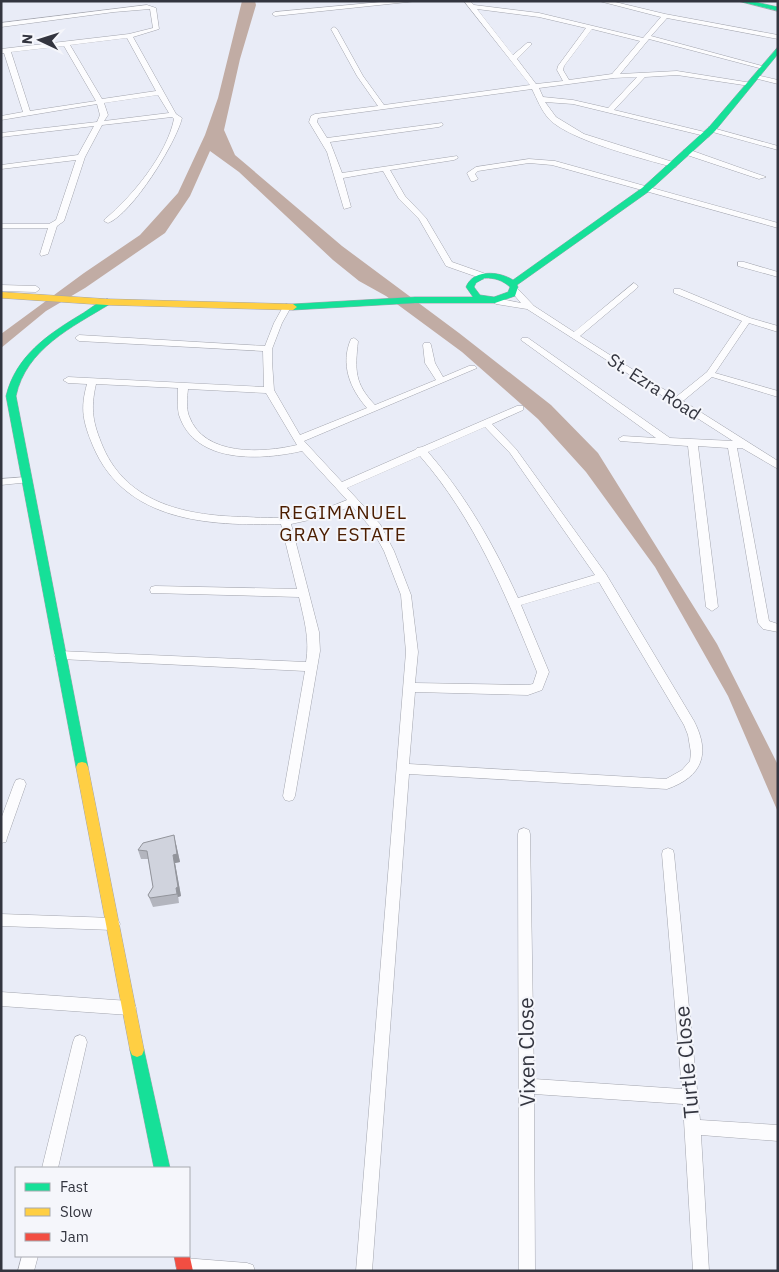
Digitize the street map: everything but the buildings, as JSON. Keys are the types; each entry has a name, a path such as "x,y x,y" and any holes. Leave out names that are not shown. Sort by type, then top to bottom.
{"street":[{"path":"109,1 114,10"},
{"path":"275,14 414,1"},
{"path":"602,1 665,16 778,36"},
{"path":"741,1 778,10"},
{"path":"763,1 778,4"},
{"path":"469,4 522,12 646,38 778,82"},
{"path":"469,4 534,87 546,111 553,119 581,136 673,165"},
{"path":"1,25 114,10 153,8 156,29 130,36 4,51 27,114"},
{"path":"614,76 665,16"},
{"path":"566,81 560,70 561,66 592,26"},
{"path":"334,29 360,76 383,108"},
{"path":"108,221 128,203 158,160 175,131 178,118 173,115 130,36"},
{"path":"1,226 53,226 60,221 63,217 65,205 81,157 104,115 100,102 66,43"},
{"path":"513,59 529,44"},
{"path":"1,296 107,302 287,307 415,300 470,301 508,297 513,287 528,272 645,190 688,152 709,132 778,49"},
{"path":"609,111 644,74"},
{"path":"347,207 339,176 326,140 313,122 315,116 614,76 688,74 756,76"},
{"path":"1,118 161,92"},
{"path":"540,99 573,102 778,148"},
{"path":"1,135 173,115"},
{"path":"326,140 440,125"},
{"path":"688,152 762,177"},
{"path":"1,167 81,157"},
{"path":"339,176 454,158"},
{"path":"474,179 471,173 476,169 539,161 552,163 778,226"},
{"path":"385,169 402,197 422,218 449,264 456,268 471,270 483,276 528,272"},
{"path":"44,254 53,226"},
{"path":"741,264 778,274"},
{"path":"432,300 460,293 470,287 472,282 483,276"},
{"path":"499,276 507,279 531,308"},
{"path":"576,335 634,286"},
{"path":"470,287 474,294 491,300 517,303 531,308"},
{"path":"1,288 36,289"},
{"path":"677,291 746,320 778,329"},
{"path":"107,302 53,339 30,358 14,379 11,399 129,1008 162,1167"},
{"path":"287,307 278,323 268,349 269,390 301,444 342,486 376,527 389,551 406,595 412,652 364,1271"},
{"name":"St. Ezra Road","path":"531,308 576,335 676,402 778,466"},
{"path":"676,402 710,374 746,320"},
{"path":"79,338 268,349"},
{"path":"525,340 667,441"},
{"path":"354,341 351,372 353,384 373,408"},
{"path":"427,345 430,363 441,381"},
{"path":"183,387 185,418 192,429 203,440 218,448 256,454 286,452 373,408 472,368"},
{"path":"710,374 778,394"},
{"path":"68,380 269,390"},
{"path":"92,381 87,407 88,420 98,450 126,486 152,503 186,516 239,522 286,521 308,518 354,500"},
{"path":"342,486 420,450 520,408"},
{"path":"402,769 667,784 684,777 694,765 698,746 690,724 602,577 513,451 486,423"},
{"path":"623,438 744,445"},
{"path":"693,443 712,607"},
{"path":"732,445 764,623 767,626 778,628"},
{"path":"409,686 528,690 538,686 544,672 515,603 468,509 440,471 420,450"},
{"path":"1,482 26,480"},
{"path":"286,521 313,632 312,667 289,796"},
{"path":"515,603 602,577"},
{"path":"155,590 303,593"},
{"path":"60,655 312,667"},
{"path":"1,838 20,784"},
{"name":"Vixen Close","path":"524,834 527,1271"},
{"name":"Turtle Close","path":"668,854 692,1127 701,1271"},
{"path":"1,920 114,924"},
{"path":"1,999 129,1008"},
{"path":"50,1167 80,1042"},
{"path":"527,1086 689,1097"},
{"path":"692,1127 778,1133"},
{"path":"26,1271 30,1257"},
{"path":"183,1264 247,1271"}],"shaded area":[{"path":"242,1 255,1 256,5 240,59 224,130 235,155 342,246 459,333 551,405 598,453 717,644 777,763 778,812 728,696 655,567 586,472 538,419 462,352 386,296 359,281 333,260 239,172 210,151 190,196 165,233 85,288 46,311 1,348 1,334 84,273 140,235 178,193 205,135 218,98"}],"traffic: fast":[{"path":"741,1 778,9"},
{"path":"513,284 645,190 712,129 778,49"},
{"path":"483,276 504,278 514,287 512,294 495,300 477,297 470,287 472,282 483,276"},
{"path":"293,307 415,300 485,300"},
{"path":"82,767 11,396 15,380 23,366 34,353 63,330 107,302"},
{"path":"137,1050 162,1167"}],"traffic: slow":[{"path":"1,295 107,302 293,307"},
{"path":"82,767 137,1050"}],"traffic: jam":[{"path":"182,1257 185,1271"}],"district":[{"name":"REGIMANUEL GRAY ESTATE","path":"343,523"}]}
